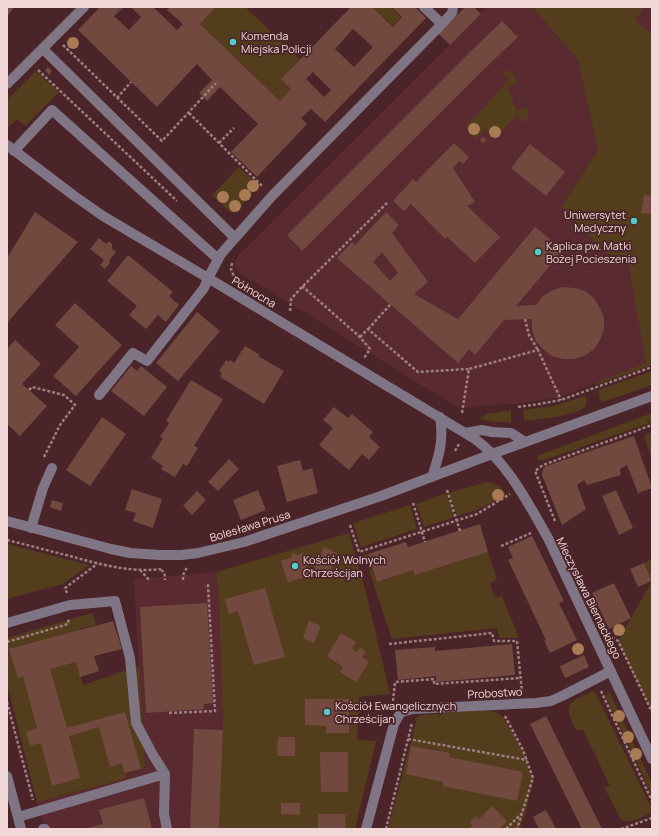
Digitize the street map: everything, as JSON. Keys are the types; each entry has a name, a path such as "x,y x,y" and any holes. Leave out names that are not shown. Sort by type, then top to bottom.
{"street":[{"path":"7,84 84,7"},
{"path":"424,7 442,24"},
{"path":"99,395 134,353 147,361 204,288 218,259 226,248 272,196 442,24 452,13 453,7"},
{"path":"43,48 235,238"},
{"path":"11,148 52,110 218,259"},
{"name":"Północna","path":"11,148 87,205 440,417 462,437 482,443 492,454"},
{"name":"Bolesława Prusa","path":"7,521 130,553 181,555 198,553 244,542 381,496 652,396"},
{"path":"432,477 441,445 442,428 440,417"},
{"path":"462,437 482,430 511,433 525,442"},
{"name":"Mieczysława Biernackiego","path":"492,454 514,480 548,538 652,759"},
{"path":"32,528 43,488 52,468"},
{"path":"7,623 70,605 115,601 130,658 136,723 165,774 164,814 167,829"},
{"name":"Probostwo","path":"366,829 394,724 401,712 413,709 551,701 611,671"},
{"path":"18,817 165,774"},
{"path":"7,776 22,829"}],"path":[{"path":"60,42 162,141 216,83"},
{"path":"35,67 181,205"},
{"path":"117,98 131,82"},
{"path":"188,113 272,196"},
{"path":"219,143 234,128"},
{"path":"290,311 291,299 302,286 388,202"},
{"path":"226,248 232,256 231,269 235,279"},
{"path":"302,286 360,337 370,349 364,358"},
{"path":"360,337 390,305"},
{"path":"525,319 529,335 538,350 561,400"},
{"path":"368,329 418,372 469,369 538,350"},
{"path":"518,407 561,400 652,367"},
{"path":"462,413 469,369"},
{"path":"29,390 32,387 64,395 75,405 60,425 42,461"},
{"path":"555,521 535,471 543,465 652,425"},
{"path":"455,451 462,437"},
{"path":"447,490 460,531"},
{"path":"350,525 359,552 477,514 510,494"},
{"path":"412,502 425,542"},
{"path":"501,546 533,532"},
{"path":"65,588 97,564"},
{"path":"183,580 184,571 190,566"},
{"path":"160,569 164,571 165,580"},
{"path":"139,570 150,582"},
{"path":"169,713 215,711 208,585 206,586"},
{"path":"606,628 609,635 618,641 652,712"},
{"path":"389,644 492,633 494,641 517,641 522,695"},
{"path":"7,702 37,812"},
{"path":"503,714 524,750 533,778 517,829"},
{"path":"386,829 413,722"},
{"path":"408,739 527,760"},
{"path":"506,829 521,814"},
{"path":"621,829 652,818"}],"shaded area":[{"path":"216,7 245,7 300,59 282,79 291,89 280,101 200,24"},
{"path":"376,7 391,7 401,17 393,26 374,9"},
{"path":"488,7 532,7 578,60 598,150 561,207 606,252 598,7 652,7 652,361 562,397 523,403 459,408 269,290 243,276 236,269 235,262 239,255"},
{"path":"532,7 626,7 629,10 632,7 642,7 642,11 635,19 652,35 652,365 595,385 595,383 646,363 629,267 606,252 561,207 598,150 578,60"},
{"path":"504,70 513,73 517,83 507,87 517,111 527,107 527,121 526,123 517,115 495,138 485,129 475,139 466,127 509,80 502,73"},
{"path":"36,71 59,92 25,126 17,119 9,127 7,126 7,100"},
{"path":"239,167 257,184 258,187 236,212 233,213 212,195"},
{"path":"652,371 652,385 603,402 600,400 598,390"},
{"path":"585,396 586,405 583,409 576,412 524,421 523,410 553,406"},
{"path":"511,410 511,422 495,422 479,419 487,414"},
{"path":"652,413 652,422 542,461 538,460 537,456"},
{"path":"652,432 652,459 644,437"},
{"path":"486,482 498,485 506,495 477,510 457,516 449,493"},
{"path":"446,493 455,517 424,527 416,504"},
{"path":"410,505 417,529 361,547 353,523"},
{"path":"349,533 366,592 390,694 359,697 357,740 376,741 355,829 219,829 223,730 219,601 216,572"},
{"path":"7,544 89,565 63,584 7,599"},
{"path":"488,552 497,580 490,583 495,598 502,596 519,638 499,638 497,628 392,639 364,555 368,554 377,582 413,570 415,575"},
{"path":"652,559 652,581 644,563"},
{"path":"216,572 219,602 223,730 219,829 45,829 37,802 124,779 124,773 141,769 145,766 140,711 134,579"},
{"path":"652,581 652,712 618,641"},
{"path":"92,613 96,625 80,629 88,658 76,662 83,685 139,666 145,766 141,769 125,773 124,779 37,802 7,684 7,638"},
{"path":"593,691 595,692 652,809 652,812 636,820 625,821 620,818 604,787 610,786 583,730 576,730 569,714 570,704 573,701"},
{"path":"610,693 652,783 652,796 605,695"},
{"path":"487,710 504,718 522,750 532,779 528,803 520,829 388,829 417,718 420,715"}],"building":[{"path":"7,7 14,7 7,17"},
{"path":"100,7 123,7 114,16 129,30 141,17 131,7 153,7 177,30 183,24 167,10 170,7 216,7 200,24 280,101 291,89 281,79 351,7 375,7 373,8 393,27 402,17 392,7 415,7 426,18 325,122 311,109 301,118 307,124 257,177 231,152 258,124 220,87 207,101 199,93 212,80 197,64 157,107 78,30","holes":["353,29 373,47 354,67 335,49","313,72 331,90 324,97 306,79"]},
{"path":"465,7 474,7 481,14 450,45 439,34"},
{"path":"502,21 518,37 302,251 287,235"},
{"path":"48,67 52,71 49,75 45,70"},
{"path":"481,138 485,138 485,142 481,142"},
{"path":"454,143 469,157 463,164 459,161 453,168 475,202 467,206 500,237 475,263 447,237 445,239 411,204 404,211 393,201 413,179 416,182"},
{"path":"530,144 565,172 546,196 511,168"},
{"path":"644,195 652,196 651,214 641,213"},
{"path":"35,212 78,242 7,323 7,258"},
{"path":"386,212 399,225 392,233 428,282 414,294 458,319 535,227 563,250 516,306 536,305 543,296 553,290 563,287 575,288 585,291 594,298 604,318 604,329 600,340 594,349 584,356 574,359 563,359 552,356 536,341 532,330 532,319 504,320 475,355 469,349 458,363 337,258 352,242 355,245","holes":["382,252 398,273 390,281 373,262"]},
{"path":"99,238 106,244 110,242 112,244 112,249 116,252 105,269 100,265 104,260 90,249"},
{"path":"128,255 173,292 169,296 179,305 166,322 158,315 146,329 129,315 137,306 107,281"},
{"path":"75,303 122,345 76,396 53,376 79,347 55,325"},
{"path":"197,312 220,331 178,381 156,363"},
{"path":"15,340 41,364 22,384 47,406 20,436 7,424 7,349"},
{"path":"245,346 260,355 258,356 284,371 264,404 220,377 222,373 219,371 226,360 229,362 230,360 234,363"},
{"path":"131,366 137,371 141,366 167,387 144,416 111,391"},
{"path":"191,380 223,399 194,446 198,448 187,466 183,464 175,477 161,469 163,466 151,458 163,438 160,437 169,423 166,421"},
{"path":"334,407 348,418 352,414 373,432 369,437 380,447 369,460 362,454 349,470 319,445 333,428 323,420"},
{"path":"102,417 126,434 90,486 66,470"},
{"path":"634,436 652,488 638,493 627,465 620,469 621,475 587,485 584,480 577,485 586,509 562,525 542,475 543,469 546,466"},
{"path":"229,459 239,469 218,491 208,482"},
{"path":"300,460 303,471 312,468 318,493 287,502 277,466"},
{"path":"132,489 162,499 153,528 133,521 136,513 125,510"},
{"path":"258,490 266,510 241,520 233,500"},
{"path":"616,490 633,528 619,535 602,496"},
{"path":"197,491 206,500 192,515 183,506"},
{"path":"52,500 63,503 61,511 50,507"},
{"path":"480,524 488,552 415,575 413,570 377,582 368,554 406,542 408,547"},
{"path":"532,536 564,601 559,603 577,640 550,653 544,641 546,640 508,560 513,558 508,547"},
{"path":"324,547 337,553 327,578 313,572"},
{"name":"Kościół Wolnych Chrześcijan","path":"295,553 296,556 303,553 310,576 288,582 281,561 292,557 291,554"},
{"path":"644,563 652,581 638,587 630,569"},
{"path":"614,583 631,618 609,629 592,593"},
{"path":"265,588 285,657 254,665 238,611 229,614 225,599"},
{"path":"207,603 213,703 204,704 204,709 146,713 140,607"},
{"path":"113,621 122,649 94,656 99,671 80,677 76,662 50,669 67,728 125,712 141,769 124,773 122,763 110,767 99,727 69,736 80,778 52,786 41,743 30,746 26,732 37,728 23,676 18,678 9,649"},
{"path":"309,621 321,626 314,643 303,638"},
{"path":"341,633 356,642 352,649 357,652 360,647 366,652 362,657 369,662 356,682 340,672 343,667 327,656"},
{"path":"512,644 515,675 436,682 436,676 398,680 395,650 435,647 435,651"},
{"path":"584,655 589,667 565,678 560,666"},
{"name":"Kościół Ewangelicznych Chrześcijan","path":"305,699 349,699 349,733 326,733 326,726 305,725"},
{"path":"546,716 602,829 582,829 530,724"},
{"path":"194,729 223,730 219,829 190,829"},
{"path":"278,737 295,737 295,756 277,756"},
{"path":"411,746 450,753 449,757 523,772 517,801 443,786 443,782 406,774"},
{"path":"320,752 348,752 348,792 321,792"},
{"path":"144,798 152,829 84,829 103,824 99,810"},
{"path":"281,803 300,803 300,815 281,814"},
{"path":"492,806 507,821 499,829 468,829 473,825 470,822 476,816 479,819"},
{"path":"546,810 556,829 539,829 533,817"},
{"path":"318,814 345,814 346,829 318,829"}],"place":[{"name":"Komenda Miejska Policji","path":"233,42"},
{"name":"Uniwersytet Medyczny","path":"634,221"},
{"name":"Kaplica pw. Matki Bożej Pocieszenia","path":"538,252"},
{"name":"Kościół Wolnych Chrześcijan","path":"295,566"},
{"name":"Kościół Ewangelicznych Chrześcijan","path":"327,712"}]}
